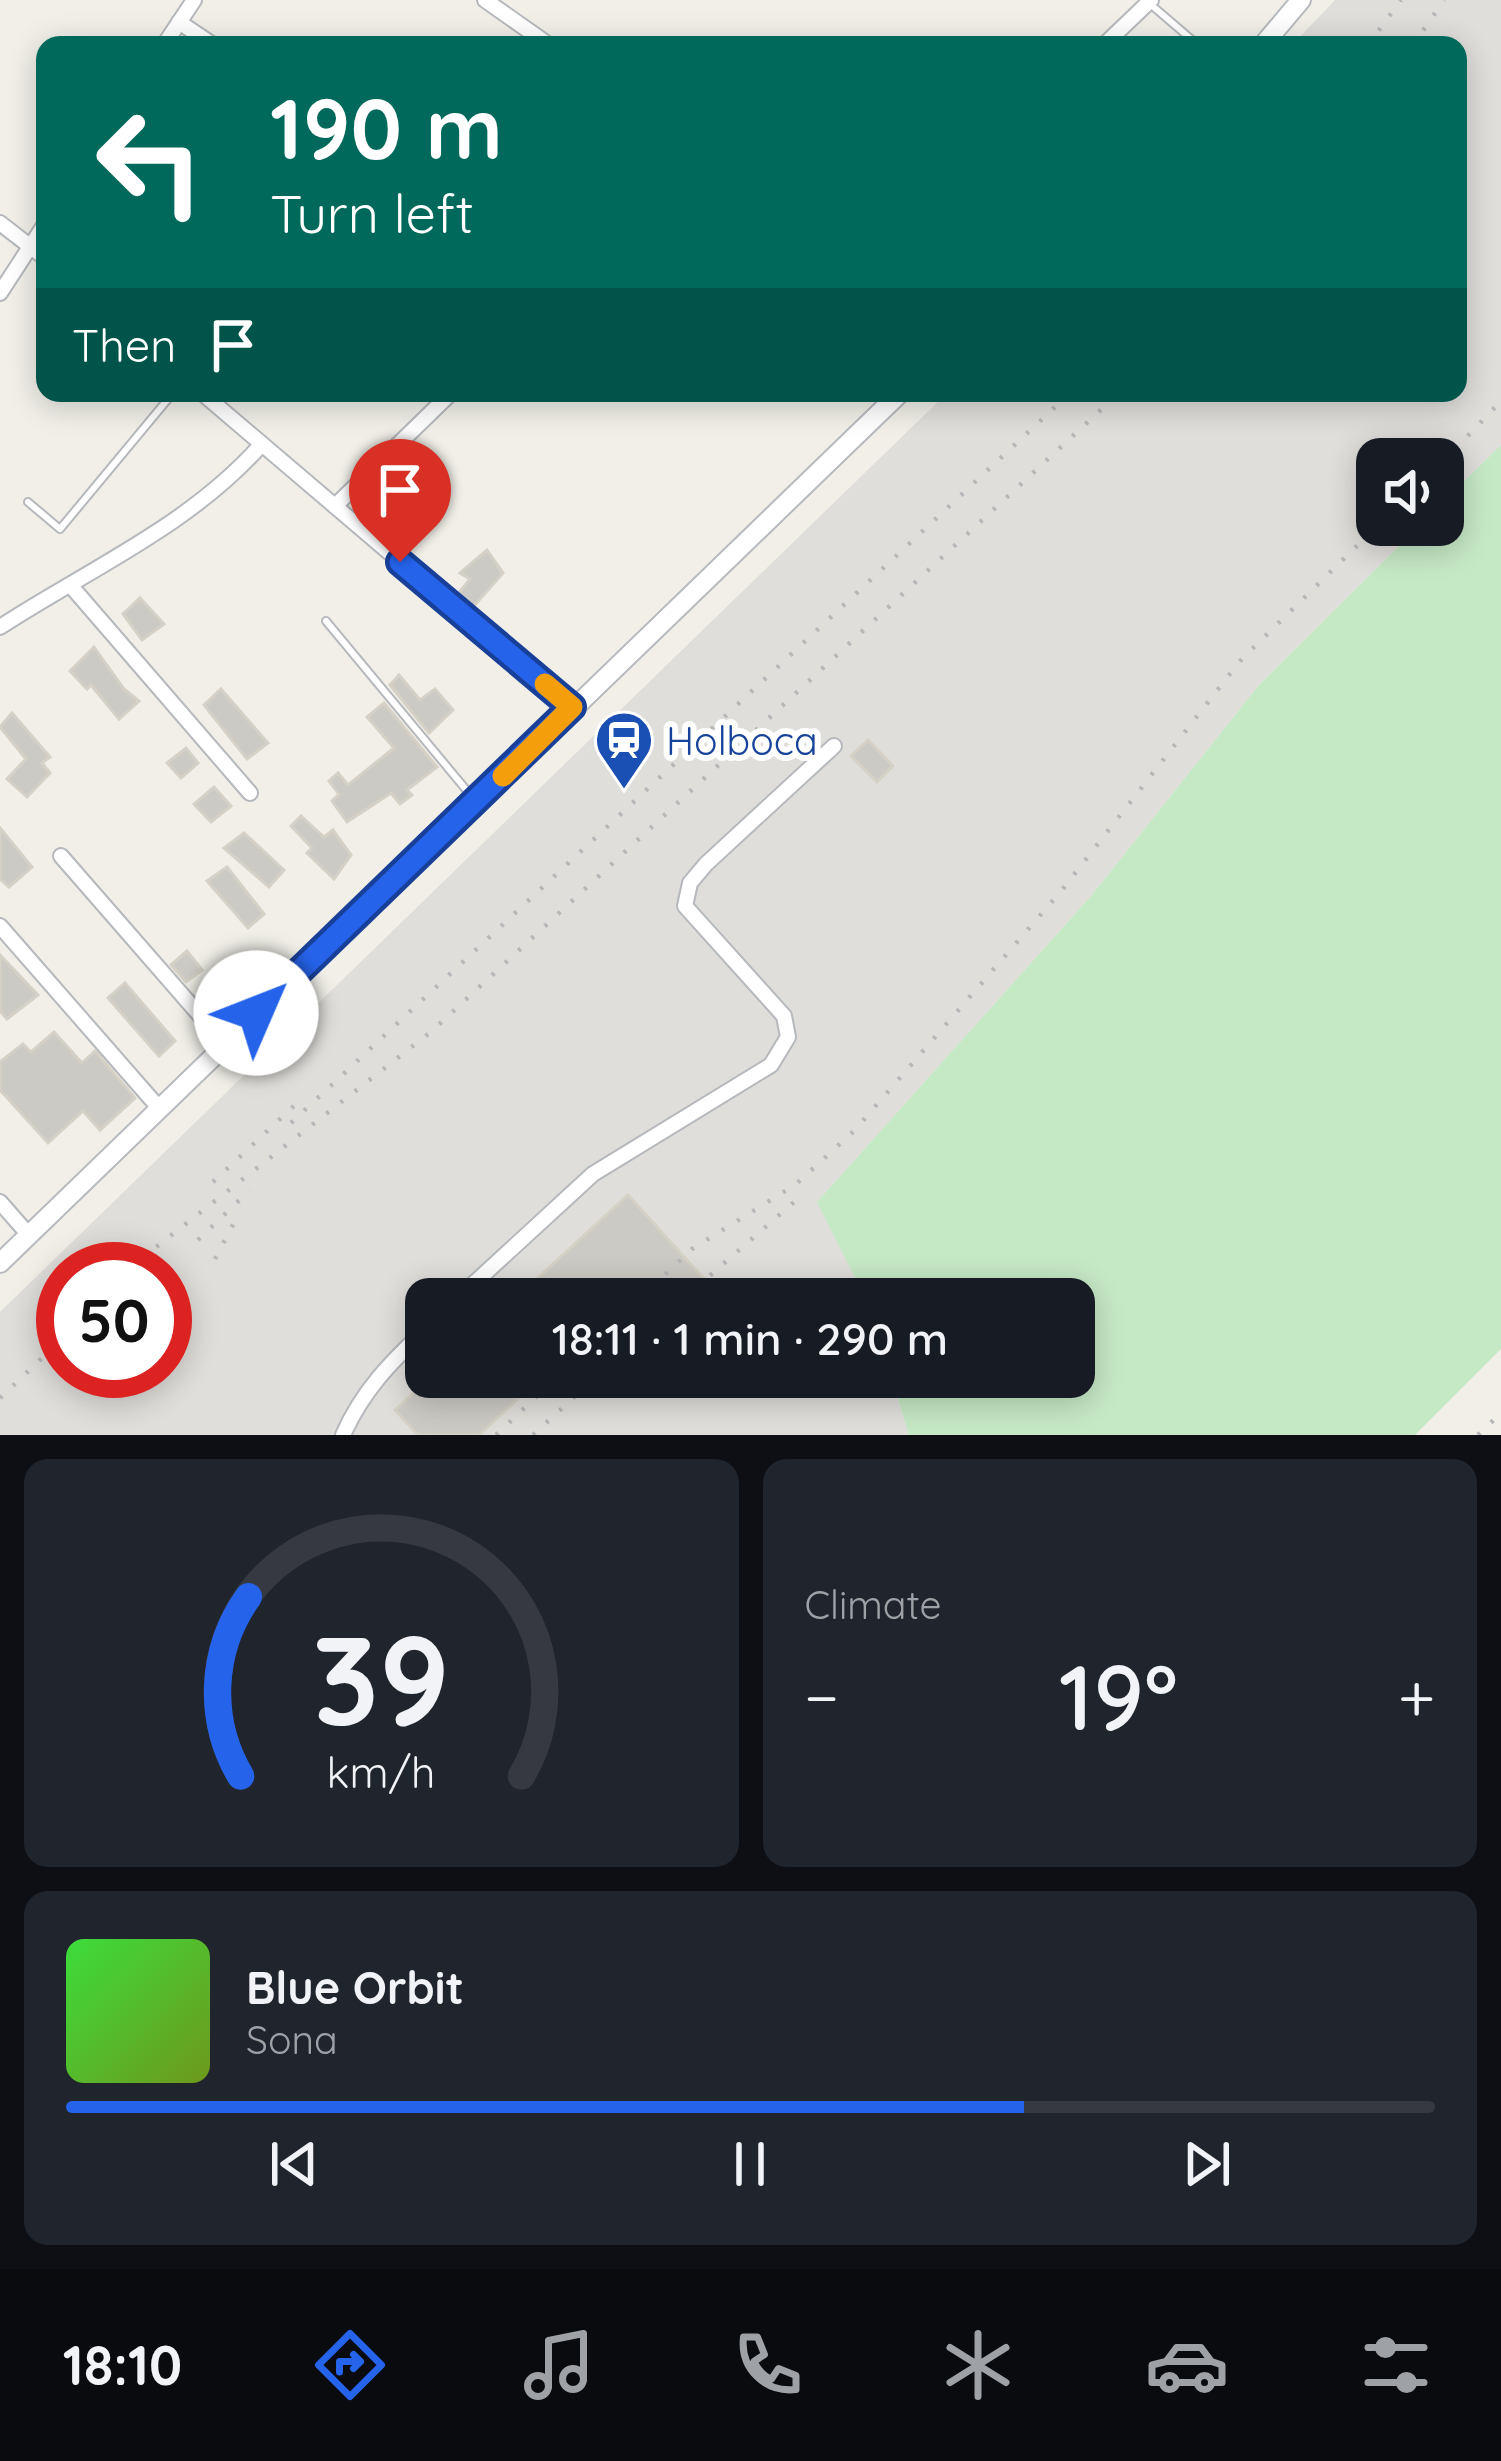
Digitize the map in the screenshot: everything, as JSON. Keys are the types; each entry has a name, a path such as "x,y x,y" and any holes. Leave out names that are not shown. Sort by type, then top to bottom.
{"main road":[{"path":"1271,36 1301,0"},
{"path":"0,1263 891,402"}],"street":[{"path":"170,36 191,0"},
{"path":"485,0 536,36"},
{"path":"1114,36 1150,2"},
{"path":"179,22 200,36"},
{"path":"0,223 36,250"},
{"path":"0,293 36,238"},
{"path":"212,402 572,707"},
{"path":"335,506 442,402"},
{"path":"0,627 201,502 261,445"},
{"path":"71,586 250,793"},
{"path":"481,1278 593,1174 771,1065 788,1037 784,1016 685,906 690,883 706,864 834,746"},
{"path":"61,856 224,1043"},
{"path":"0,926 159,1108"},
{"path":"0,1202 28,1234"},
{"path":"343,1435 378,1374 405,1349"}],"lane":[{"path":"1150,2 1188,36"},
{"path":"28,502 60,529 166,402"},
{"path":"326,621 476,802"}],"shaded area":[{"path":"1335,0 1501,0 1501,445 1464,481 1464,438 1356,438 1356,546 1399,546 1259,685 1091,896 818,1201 856,1278 405,1278 405,1398 898,1398 909,1435 0,1435 0,1312 36,1277 36,1398 192,1398 192,1242 72,1242 938,402 1467,402 1467,36 1301,36"}],"green space":[{"path":"1501,445 1501,1349 1415,1435 909,1435 898,1398 1095,1398 1095,1278 855,1278 817,1202 1091,896 1259,685 1399,546 1464,546 1464,481"}],"building":[{"path":"487,550 503,573 473,607 458,594 470,579 460,573"},
{"path":"140,598 164,624 142,640 123,614"},
{"path":"94,647 124,689 139,701 119,719 91,685 87,689 70,671"},
{"path":"399,675 420,700 435,689 453,710 429,733 390,685"},
{"path":"221,689 268,743 247,759 204,705"},
{"path":"384,703 437,767 407,790 412,795 400,804 391,793 347,822 332,801 339,794 329,781 338,773 348,785 394,748 367,717"},
{"path":"12,713 50,757 42,763 50,773 27,797 7,779 26,759 0,727"},
{"path":"868,740 893,766 877,782 851,756"},
{"path":"186,748 198,763 181,778 167,763"},
{"path":"214,787 231,806 211,822 194,804"},
{"path":"301,816 324,837 333,830 351,855 334,879 307,853 312,848 291,826"},
{"path":"0,828 32,867 9,887 0,879"},
{"path":"244,833 284,870 269,887 224,848"},
{"path":"227,867 264,914 248,928 207,881"},
{"path":"187,951 202,970 186,982 171,965"},
{"path":"0,955 38,995 7,1019 0,1011"},
{"path":"125,983 175,1041 159,1056 108,998"},
{"path":"54,1032 82,1063 95,1051 135,1098 100,1130 83,1111 48,1143 0,1090 0,1062 23,1044 31,1052"},
{"path":"628,1195 703,1278 538,1278"},
{"path":"408,1398 519,1398 479,1435 418,1435 395,1410"}],"railway":[{"path":"1375,36 1401,0"},
{"path":"1419,36 1444,0"},
{"path":"1464,440 1501,401"},
{"path":"291,1123 1060,402"},
{"path":"162,1242 432,1031 1109,402"},
{"path":"661,1278 692,1249 795,1185 854,1131 1062,890 1240,661 1357,546"},
{"path":"213,1182 296,1104"},
{"path":"198,1240 250,1190"},
{"path":"707,1278 801,1196"},
{"path":"215,1259 238,1215"},
{"path":"0,1398 36,1364"},
{"path":"496,1435 535,1398"},
{"path":"533,1435 573,1398"},
{"path":"1478,1435 1501,1413"}],"slow traffic":[{"path":"503,776 572,707 545,684"}],"place":[{"name":"Holboca","path":"624,791"}],"route":[{"path":"256,1013 572,707 400,562"}]}
